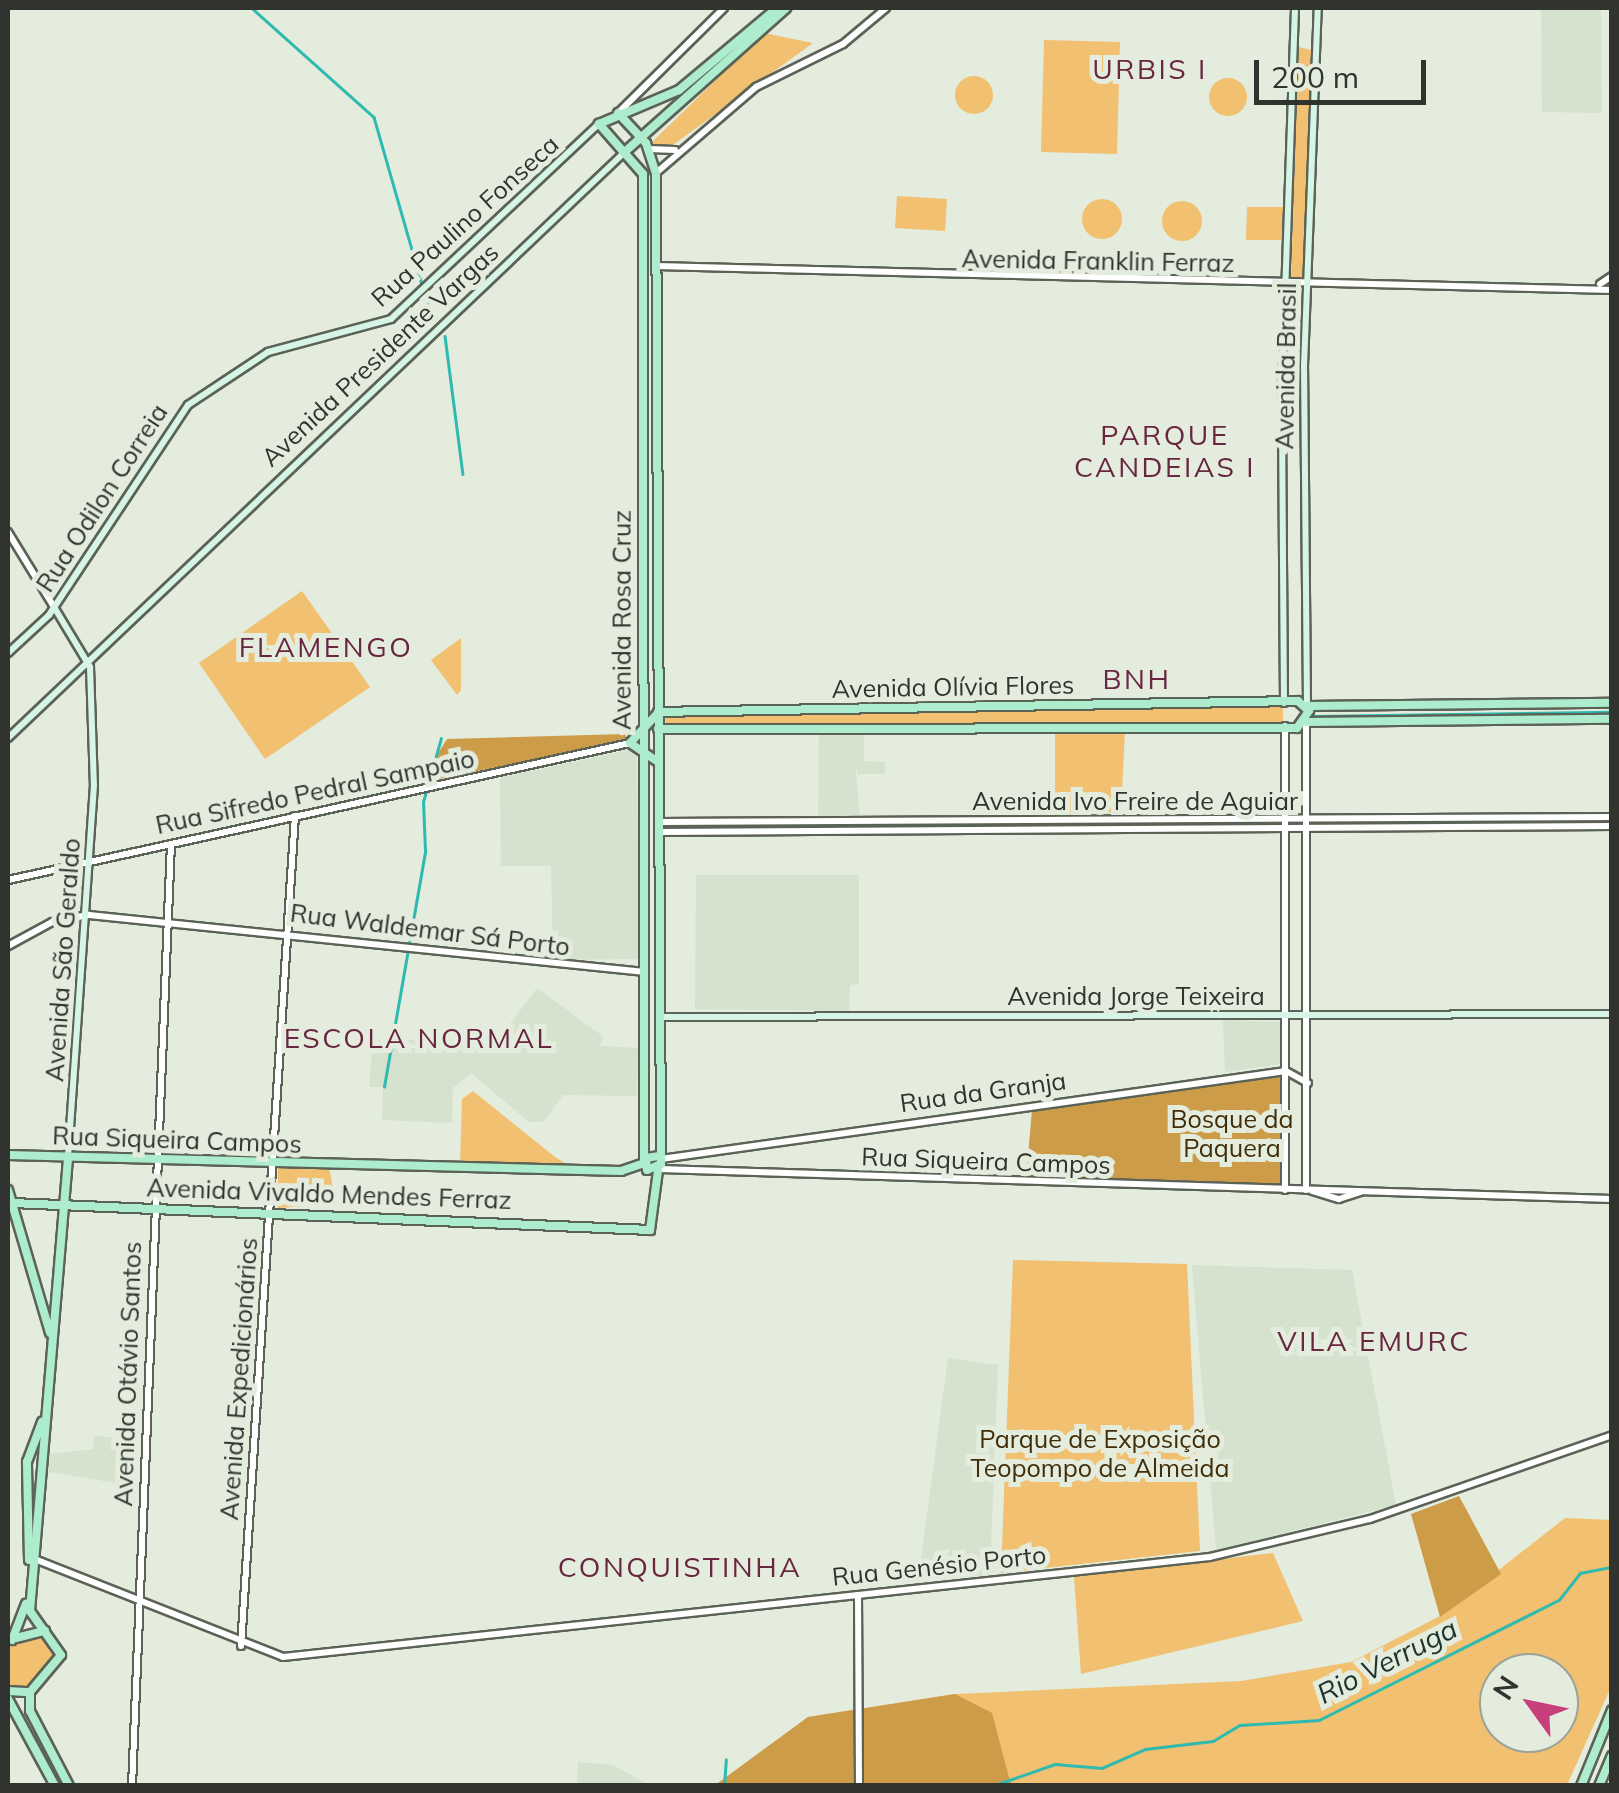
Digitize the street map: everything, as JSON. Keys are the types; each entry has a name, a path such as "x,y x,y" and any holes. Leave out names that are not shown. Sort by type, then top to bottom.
{"main road":[{"path":"599,124 632,111 721,58 778,8"},
{"name":"Avenida Presidente Vargas","path":"8,738 90,667 628,150 786,8"},
{"name":"Avenida Brasil","path":"1284,724 1288,286 1296,8"},
{"name":"Avenida Brasil","path":"1306,723 1307,287 1318,8"},
{"name":"Avenida Rosa Cruz","path":"618,114 642,137 656,173 658,712"},
{"name":"Avenida Rosa Cruz","path":"599,124 628,150 642,187 644,1162"},
{"name":"Rua Paulino Fonseca","path":"188,405 290,342 391,319 599,124"},
{"path":"628,150 632,128"},
{"path":"642,187 656,186"},
{"path":"641,339 656,340"},
{"name":"Rua Odilon Correia","path":"8,653 54,608 188,405"},
{"path":"642,442 656,440"},
{"path":"643,564 656,566"},
{"path":"54,608 90,667"},
{"name":"Avenida São Geraldo","path":"10,1640 24,1619 32,1558 89,915 93,860 90,667"},
{"name":"Avenida Olívia Flores","path":"658,712 1612,704"},
{"path":"1102,706 1103,724"},
{"path":"1114,706 1115,724"},
{"path":"642,708 658,725"},
{"path":"658,712 658,725"},
{"name":"Avenida Olívia Flores","path":"658,725 1612,720"},
{"path":"658,725 642,728 630,743 658,762"},
{"name":"Avenida Rosa Cruz","path":"650,1230 659,1164 658,725"},
{"path":"644,860 658,860"},
{"name":"Avenida Jorge Teixeira","path":"660,1017 1612,1014"},
{"path":"645,1055 660,1054"},
{"name":"Rua Siqueira Campos","path":"8,1155 621,1172 644,1162"},
{"path":"644,1162 659,1164"},
{"path":"644,1162 659,1164"},
{"path":"8,1190 44,1291 50,1362"},
{"name":"Avenida Vivaldo Mendes Ferraz","path":"10,1203 155,1206 650,1230"},
{"path":"44,1291 58,1292"},
{"name":"Avenida São Geraldo","path":"30,1692 60,1655 30,1615 32,1558 27,1462 46,1414"},
{"path":"10,1640 45,1631"},
{"path":"8,1691 30,1692 30,1711 69,1786"},
{"path":"8,1699 55,1786"},
{"path":"1581,1786 1612,1710"},
{"path":"1600,1783 1612,1756"},
{"path":"1587,1776 1596,1770 1600,1783"}],"street":[{"path":"618,114 622,102 724,8"},
{"path":"656,173 676,150 765,81 843,44 886,8"},
{"path":"622,102 632,111"},
{"path":"649,149 676,150"},
{"name":"Avenida Franklin Ferraz","path":"656,266 1307,287 1599,284"},
{"path":"1599,284 1612,276"},
{"path":"1599,284 1612,290"},
{"path":"8,532 54,608"},
{"name":"Avenida Brasil","path":"1306,723 1309,1190"},
{"name":"Avenida Brasil","path":"1284,724 1285,1190"},
{"name":"Rua Sifredo Pedral Sampaio","path":"8,880 630,743"},
{"name":"Avenida Expedicionários","path":"241,1646 294,816"},
{"name":"Avenida Ivo Freire de Aguiar","path":"658,827 1285,824 1612,816"},
{"name":"Avenida Ivo Freire de Aguiar","path":"1308,823 1612,826"},
{"name":"Avenida Otávio Santos","path":"132,1786 171,844"},
{"name":"Rua Waldemar Sá Porto","path":"8,946 52,922 89,915 404,942 646,972"},
{"path":"1286,1071 1308,1083"},
{"name":"Rua da Granja","path":"659,1164 1286,1071"},
{"name":"Rua Siqueira Campos","path":"659,1164 1309,1190 1339,1199 1362,1191 1612,1199"},
{"name":"Rua Genésio Porto","path":"241,1646 283,1657 858,1595 1278,1544 1612,1435"},
{"path":"32,1558 241,1646"},
{"path":"858,1595 859,1786"}],"shaded area":[{"path":"1541,8 1601,8 1602,113 1542,112"},
{"path":"819,730 864,730 864,761 885,762 885,774 858,774 855,762 860,818 818,817"},
{"path":"628,750 637,757 639,959 553,960 551,866 501,866 500,778"},
{"path":"696,875 859,875 859,984 850,985 849,1011 695,1009"},
{"path":"537,988 604,1037 599,1046 638,1048 637,1096 563,1095 543,1122 529,1122 471,1073 453,1088 452,1123 382,1120 383,1087 369,1087 373,1040 498,1040"},
{"path":"1223,1020 1281,1022 1280,1064 1225,1072"},
{"path":"1192,1265 1352,1270 1396,1505 1216,1550"},
{"path":"948,1358 998,1365 990,1575 918,1581"},
{"path":"94,1436 138,1439 134,1486 49,1472 50,1454 93,1449"},
{"path":"578,1762 613,1765 649,1785 577,1785"}],"green space":[{"path":"764,33 813,43 666,150 649,145"},
{"path":"1044,40 1120,42 1117,154 1041,152"},
{"path":"1298,47 1312,50 1303,282 1291,283"},
{"path":"974,76 987,82 993,95 987,108 974,114 961,108 955,95 961,82"},
{"path":"1228,78 1242,83 1247,97 1242,111 1228,116 1214,111 1209,97 1214,83"},
{"path":"897,196 947,199 945,231 895,228"},
{"path":"1102,199 1116,205 1122,219 1116,233 1102,239 1088,233 1082,219 1088,205"},
{"path":"1182,201 1196,207 1202,221 1196,235 1182,241 1168,235 1162,221 1168,207"},
{"path":"1247,207 1286,207 1285,240 1246,240"},
{"path":"302,591 370,687 265,759 199,663"},
{"path":"461,638 461,690 457,695 431,660"},
{"path":"1283,705 1283,723 666,726 665,715"},
{"path":"1055,729 1125,730 1121,812 1055,814"},
{"path":"625,734 627,740 419,783 447,739"},
{"name":"Bosque da Paquera","path":"1282,1075 1285,1187 1026,1179 1032,1110"},
{"path":"473,1091 573,1168 460,1165 462,1099"},
{"path":"278,1167 329,1167 336,1204 278,1208"},
{"name":"Parque de Exposição Teopompo de Almeida","path":"1013,1260 1187,1264 1200,1551 1001,1573"},
{"path":"1459,1496 1501,1574 1440,1617 1411,1514"},
{"path":"1565,1518 1611,1520 1611,1687 1567,1785 714,1786 808,1717 955,1694 1241,1681 1351,1662 1440,1616"},
{"path":"1273,1553 1303,1621 1081,1674 1074,1577"},
{"path":"45,1631 61,1648 57,1665 30,1692 8,1691 8,1641"},
{"path":"955,1694 992,1713 1011,1785 714,1786 808,1717"}],"waterway":[{"path":"252,8 374,117 422,284"},
{"path":"426,297 436,317"},
{"path":"445,336 463,474"},
{"path":"1314,716 1612,712"},
{"path":"384,1087 425,851 423,802 441,738"},
{"name":"Rio Verruga","path":"992,1786 1055,1764 1102,1768 1145,1749 1213,1741 1240,1725 1319,1720 1559,1600 1580,1573 1612,1567"},
{"path":"724,1786 726,1760"}],"district":[{"name":"URBIS I","path":"1150,69"},
{"name":"PARQUE CANDEIAS I","path":"1165,451"},
{"name":"FLAMENGO","path":"326,647"},
{"name":"BNH","path":"1137,679"},
{"name":"ESCOLA NORMAL","path":"419,1038"},
{"name":"VILA EMURC","path":"1374,1341"},
{"name":"CONQUISTINHA","path":"680,1567"}]}
